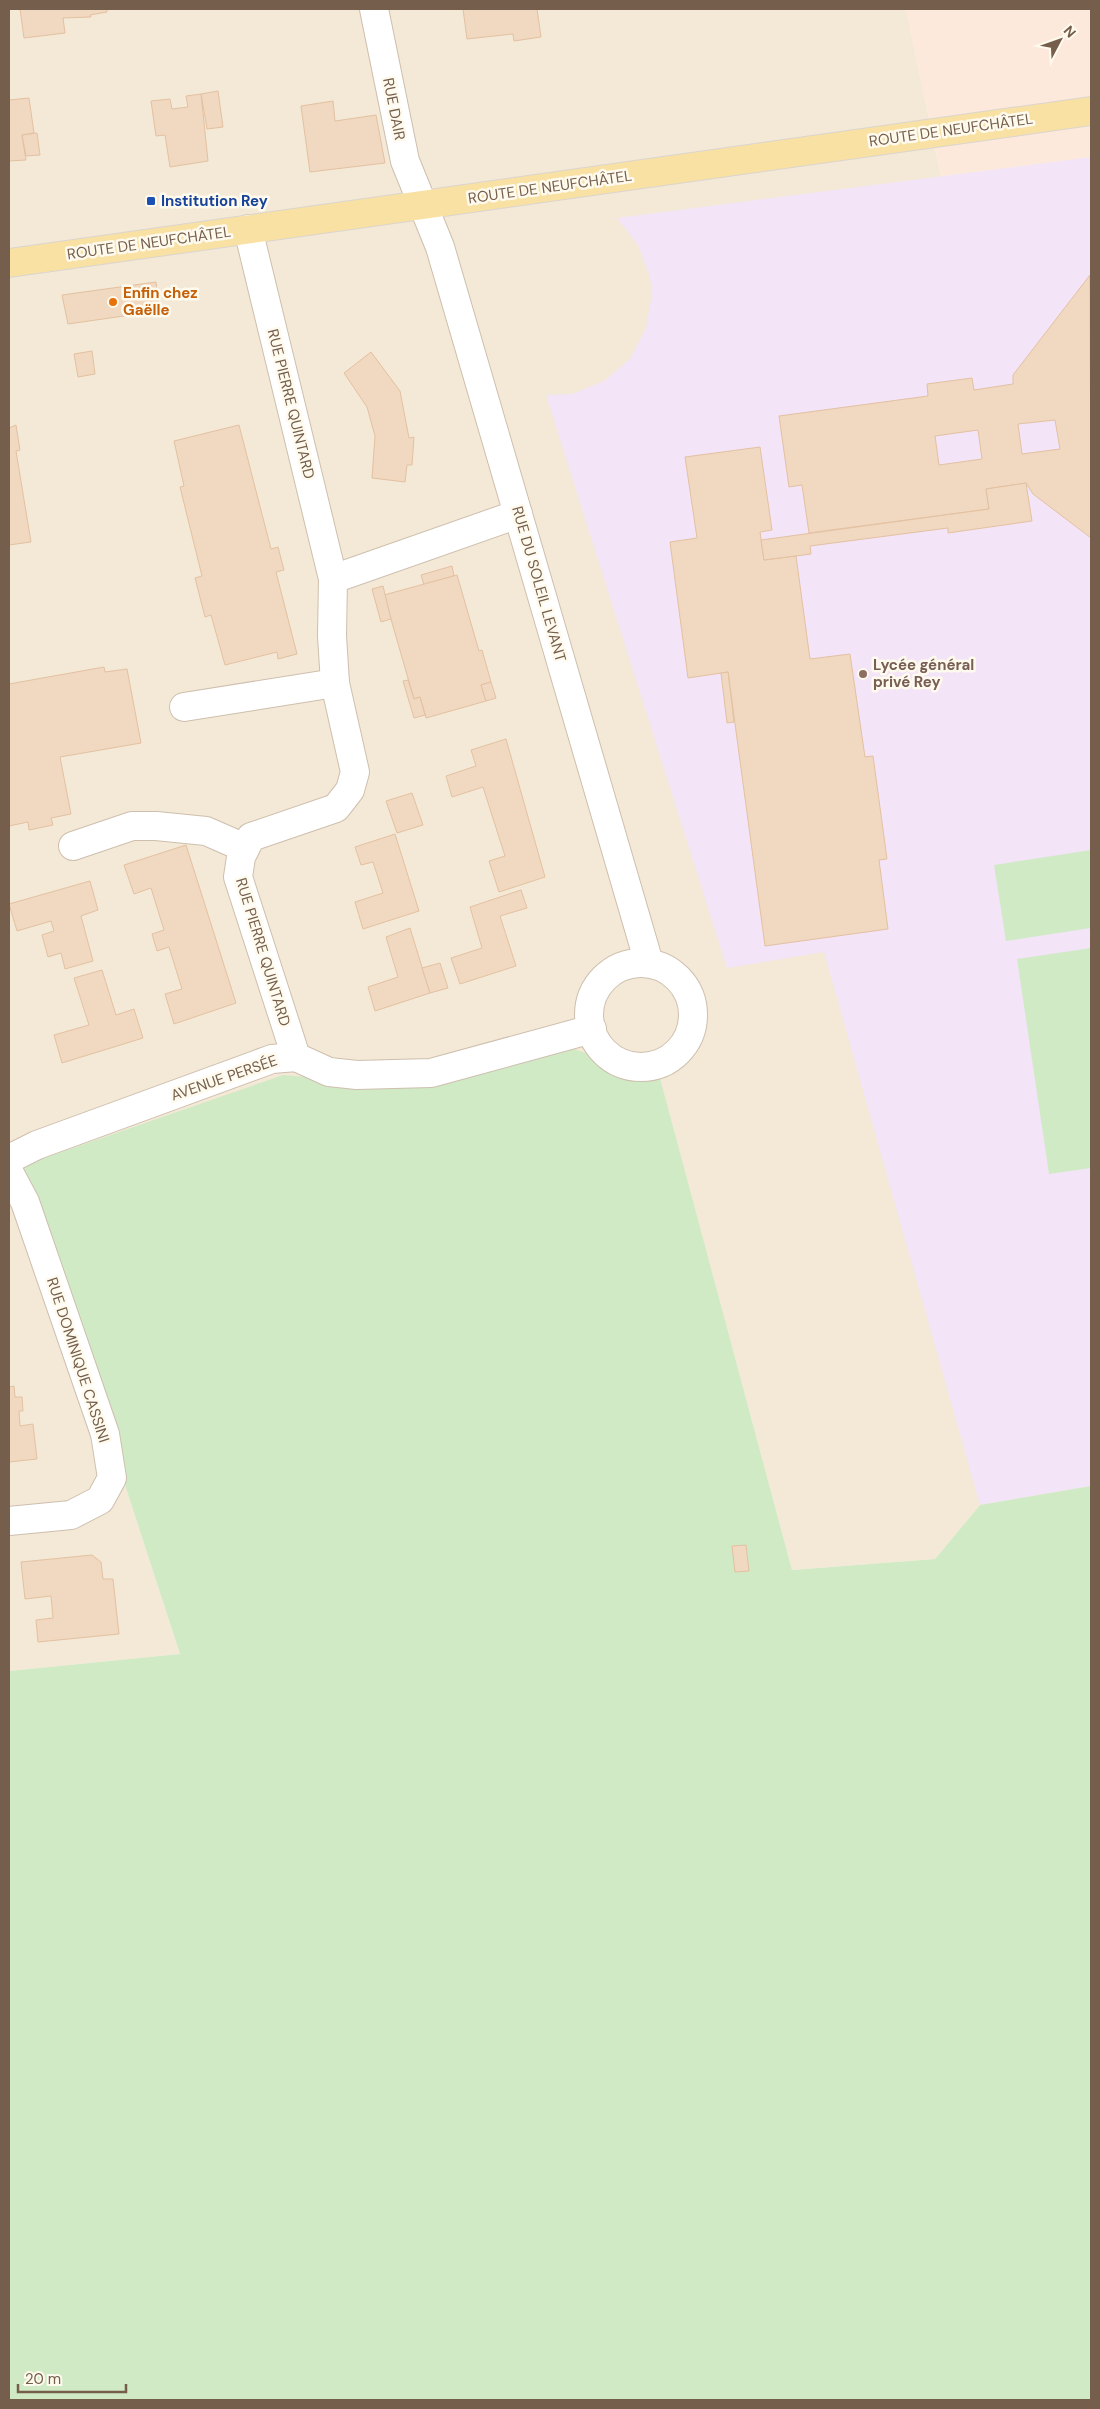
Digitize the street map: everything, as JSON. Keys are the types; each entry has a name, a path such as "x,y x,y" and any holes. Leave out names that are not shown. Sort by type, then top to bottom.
{"main road":[{"name":"ROUTE DE NEUFCHÂTEL","path":"9,263 423,206 1091,110"}],"street":[{"name":"RUE DAIR","path":"374,9 405,161 423,206"},
{"name":"RUE DU SOLEIL LEVANT","path":"423,206 440,247 649,964"},
{"name":"RUE PIERRE QUINTARD","path":"248,229 333,579 332,636 335,683 355,772 350,790 336,808 251,837 241,857 238,877 296,1057"},
{"path":"333,579 518,514"},
{"path":"184,707 335,683"},
{"path":"73,846 132,826 206,830 245,848"},
{"path":"636,963 649,964 662,967 682,983 693,1006 693,1019 690,1032 676,1053 653,1065 627,1065 605,1052 597,1042 592,1029 590,1003 602,980 623,966 636,963"},
{"name":"AVENUE PERSÉE","path":"9,1159 36,1145 272,1059 296,1057 330,1072 357,1075 431,1073 592,1029"},
{"name":"RUE DOMINIQUE CASSINI","path":"9,1172 20,1190 29,1214 105,1434 112,1478 100,1500 71,1515 9,1521"}],"shaded area":[{"path":"9,9 906,9 941,176 1091,157 1091,1486 980,1505 935,1559 792,1570 660,1079 21,1166 180,1654 9,1671"},
{"path":"906,9 1091,9 1091,157 941,176"},
{"name":"Lycée général privé Rey","path":"1091,157 1091,1486 980,1505 824,952 727,968 546,395 572,394 604,381 630,359 646,328 652,294 650,277 638,245 617,218"}],"green space":[{"path":"1091,850 1091,928 1006,941 994,865"},
{"path":"1091,948 1091,1168 1049,1174 1017,959"},
{"path":"565,1046 660,1078 792,1570 935,1559 980,1505 1091,1486 1091,2400 9,2400 9,1671 180,1654 21,1166 283,1075 407,1085"}],"building":[{"path":"20,9 107,9 107,12 90,15 91,17 63,18 65,33 24,38"},
{"path":"463,9 537,9 541,37 514,41 513,34 467,39"},
{"path":"218,91 223,127 207,129 201,94"},
{"path":"201,94 208,161 170,167 165,135 156,136 151,101 170,99 172,109 188,107 186,96"},
{"path":"29,98 34,133 22,135 26,160 9,161 9,100"},
{"path":"333,101 335,121 376,115 385,163 310,172 301,106"},
{"path":"37,133 40,155 26,156 22,135"},
{"path":"1090,275 1091,538 1033,494 1026,483 986,489 989,509 809,533 802,485 789,487 779,416 928,396 927,384 972,378 974,390 1013,384 1013,375","holes":["1055,420 1060,449 1022,454 1018,424","978,430 982,459 939,465 935,436"]},
{"path":"156,282 159,311 68,324 62,295"},
{"path":"92,351 95,374 78,377 74,354"},
{"path":"371,352 400,391 409,438 414,437 412,465 407,465 405,482 372,478 375,436 367,407 344,373"},
{"path":"16,425 20,450 16,451 31,542 9,545 9,428"},
{"path":"239,425 271,549 278,547 284,570 276,572 297,654 278,659 277,652 225,665 211,615 205,617 195,578 202,576 180,487 184,486 174,441"},
{"path":"760,447 772,530 760,532 764,560 796,556 810,659 850,654 865,757 873,756 887,859 879,860 888,929 765,946 728,672 688,678 670,542 697,538 685,457"},
{"path":"1026,483 1032,521 948,533 948,528 810,546 811,554 764,560 761,540 989,509 986,489"},
{"path":"452,566 454,576 424,585 421,575"},
{"path":"457,575 479,651 482,650 491,682 481,685 486,701 426,718 420,697 414,699 384,595"},
{"path":"383,586 391,619 381,622 372,589"},
{"path":"104,667 105,672 127,669 141,743 60,757 71,814 51,818 53,825 29,830 28,822 9,826 9,684"},
{"path":"728,672 734,722 727,723 721,673"},
{"path":"408,680 414,699 420,697 425,715 414,718 403,681"},
{"path":"491,682 496,698 486,701 481,685"},
{"path":"506,739 545,877 499,892 489,861 505,856 483,787 452,797 446,776 476,766 471,750"},
{"path":"412,793 423,825 397,833 386,801"},
{"path":"395,834 419,911 363,929 355,902 383,893 373,862 361,865 355,847"},
{"path":"186,845 236,1003 174,1024 165,994 182,989 169,947 157,951 152,934 164,930 151,888 134,894 124,865"},
{"path":"90,881 98,910 81,916 93,961 65,969 61,953 48,957 42,935 54,931 51,921 17,931 9,904"},
{"path":"521,890 527,908 500,916 516,966 460,984 451,958 482,948 470,907"},
{"path":"410,928 430,993 375,1011 368,987 398,977 386,937"},
{"path":"440,963 448,988 430,993 422,968"},
{"path":"102,970 116,1015 134,1009 143,1038 62,1063 54,1035 89,1025 74,978"},
{"path":"14,1386 15,1397 22,1397 23,1411 19,1411 20,1426 33,1424 37,1459 9,1462 9,1387"},
{"path":"746,1545 749,1571 735,1572 732,1546"},
{"path":"92,1555 101,1562 103,1579 113,1579 119,1634 38,1642 36,1620 53,1618 51,1596 25,1599 21,1562"}],"place":[{"name":"Institution Rey","path":"151,201"},
{"name":"Enfin chez Gaëlle","path":"113,302"},
{"name":"Lycée général privé Rey","path":"863,674"}]}
